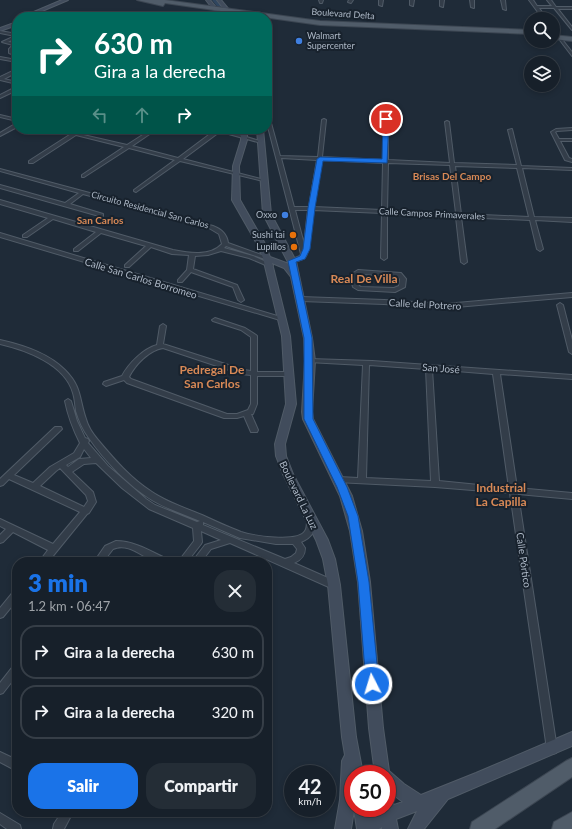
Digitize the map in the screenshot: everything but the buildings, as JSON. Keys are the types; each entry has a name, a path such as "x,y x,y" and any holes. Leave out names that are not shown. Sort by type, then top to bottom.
{"main road":[{"path":"36,12 66,0"},
{"path":"44,12 73,0"},
{"name":"Boulevard Delta","path":"145,0 217,11"},
{"path":"155,0 217,11"},
{"path":"208,0 217,11"},
{"path":"220,0 229,12"},
{"name":"Boulevard Delta","path":"272,18 392,28"},
{"name":"Boulevard Delta","path":"272,19 334,28 410,28 524,32"},
{"path":"0,26 12,22"},
{"path":"0,31 12,25"},
{"name":"Boulevard Delta","path":"410,28 524,36"},
{"path":"560,34 572,35"},
{"path":"560,35 572,39"},
{"path":"260,134 267,214 292,261 308,338 310,361 308,419 339,480 353,516 360,556 382,765"},
{"name":"Boulevard La Luz","path":"244,137 236,165 237,203 260,242 269,262 286,336 291,404 280,444 281,456 288,474 325,548 334,585 349,737 354,765"},
{"path":"269,262 292,261"},
{"path":"278,262 287,266 296,277"},
{"path":"291,404 308,404"},
{"path":"343,829 348,800 349,737"},
{"path":"396,814 552,749 572,739"},
{"path":"479,829 568,770"},
{"path":"396,789 401,793 421,803"},
{"path":"416,829 417,824 426,812 444,794"},
{"path":"363,817 365,829 388,817"},
{"path":"561,829 572,821"}],"street":[{"path":"381,0 381,5"},
{"path":"412,0 412,5"},
{"path":"442,0 442,6"},
{"path":"472,0 473,7"},
{"path":"503,0 505,9"},
{"path":"531,0 540,12"},
{"path":"549,0 572,29"},
{"path":"536,6 572,8"},
{"path":"0,31 12,35"},
{"path":"2,43 12,38"},
{"path":"560,40 572,55"},
{"path":"2,43 12,44"},
{"path":"0,58 12,61"},
{"path":"0,79 12,73"},
{"path":"0,79 12,80"},
{"path":"0,97 12,91"},
{"path":"0,116 12,119"},
{"path":"384,258 386,119"},
{"path":"292,261 301,259 306,249 311,208 320,159 324,120"},
{"path":"446,122 464,262"},
{"path":"0,135 12,128"},
{"path":"572,129 554,130 552,132 565,150 567,159 572,161"},
{"path":"510,130 540,249"},
{"path":"272,133 304,255"},
{"path":"31,162 76,134 180,158 263,180"},
{"path":"84,176 147,134"},
{"path":"136,191 210,134"},
{"path":"232,134 261,142"},
{"path":"558,140 572,140"},
{"path":"279,157 572,169"},
{"name":"Circuito Residencial San Carlos","path":"0,170 211,227 222,232 225,238 223,246"},
{"path":"0,186 101,215"},
{"path":"66,204 83,192"},
{"path":"0,202 172,252 192,254 206,253 223,246 269,262"},
{"path":"0,209 8,204"},
{"name":"Calle Campos Primaverales","path":"291,208 572,220"},
{"path":"25,236 53,217"},
{"path":"76,250 100,231"},
{"name":"Calle San Carlos Borromeo","path":"0,235 282,319"},
{"path":"127,266 149,246"},
{"path":"180,281 190,270 192,254"},
{"path":"190,270 233,285 238,289 241,300"},
{"path":"365,272 396,274 402,277 402,285 400,288 380,290 357,288 354,274 365,272"},
{"path":"380,290 382,302"},
{"name":"Calle del Potrero","path":"301,299 457,306 572,295"},
{"path":"560,305 572,352"},
{"path":"125,377 129,381 226,416 233,417 251,412 254,404 254,336 243,329 215,320"},
{"path":"160,346 163,326"},
{"path":"0,342 15,345 37,353 54,364 67,376 76,390 80,414 91,436 107,455 146,492 159,500 240,535 254,539 295,540 304,538 310,530 311,519"},
{"path":"106,384 125,377 149,350 160,346 167,346 228,367 255,374 289,374"},
{"name":"San José","path":"310,361 366,363 572,377"},
{"path":"362,481 366,363"},
{"path":"429,367 435,484"},
{"name":"Calle Pórtico","path":"496,371 552,749"},
{"path":"68,401 72,418 84,443 98,460 138,497 152,507 271,557"},
{"path":"247,414 254,430"},
{"path":"0,483 58,429"},
{"path":"34,486 60,464 76,455 91,436"},
{"path":"76,455 82,461"},
{"path":"68,471 82,461 98,460"},
{"path":"47,557 92,502 90,494 60,464"},
{"path":"8,475 86,510"},
{"path":"339,480 435,484 572,496"},
{"path":"186,557 198,542 197,526 204,519"},
{"path":"0,522 54,549"},
{"path":"0,540 12,528"},
{"path":"200,557 208,547 230,540"},
{"path":"285,563 300,556 301,548 295,540"},
{"path":"198,542 208,547"},
{"path":"102,557 108,548 119,543 129,545 149,557"},
{"path":"272,558 334,585"},
{"path":"0,614 12,600"},
{"path":"0,690 12,674"},
{"path":"0,757 12,763"},
{"path":"58,828 65,817"},
{"path":"0,818 16,829"}],"waterway":[{"path":"214,0 221,8"}],"place":[{"name":"Walmart Supercenter","path":"299,41"},
{"name":"Oxxo","path":"285,215"},
{"name":"Sushi tai","path":"293,235"},
{"name":"Lupillos","path":"294,247"}],"district":[{"name":"Brisas Del Campo","path":"452,176"},
{"name":"San Carlos","path":"100,220"},
{"name":"Real De Villa","path":"364,279"},
{"name":"Pedregal De San Carlos","path":"212,377"},
{"name":"Industrial La Capilla","path":"501,495"}],"route":[{"path":"372,684 364,582 353,516 342,487 308,419 308,374 310,361 308,338 292,261 301,259 306,249 311,208 317,182 320,159 385,161 386,119"}]}
